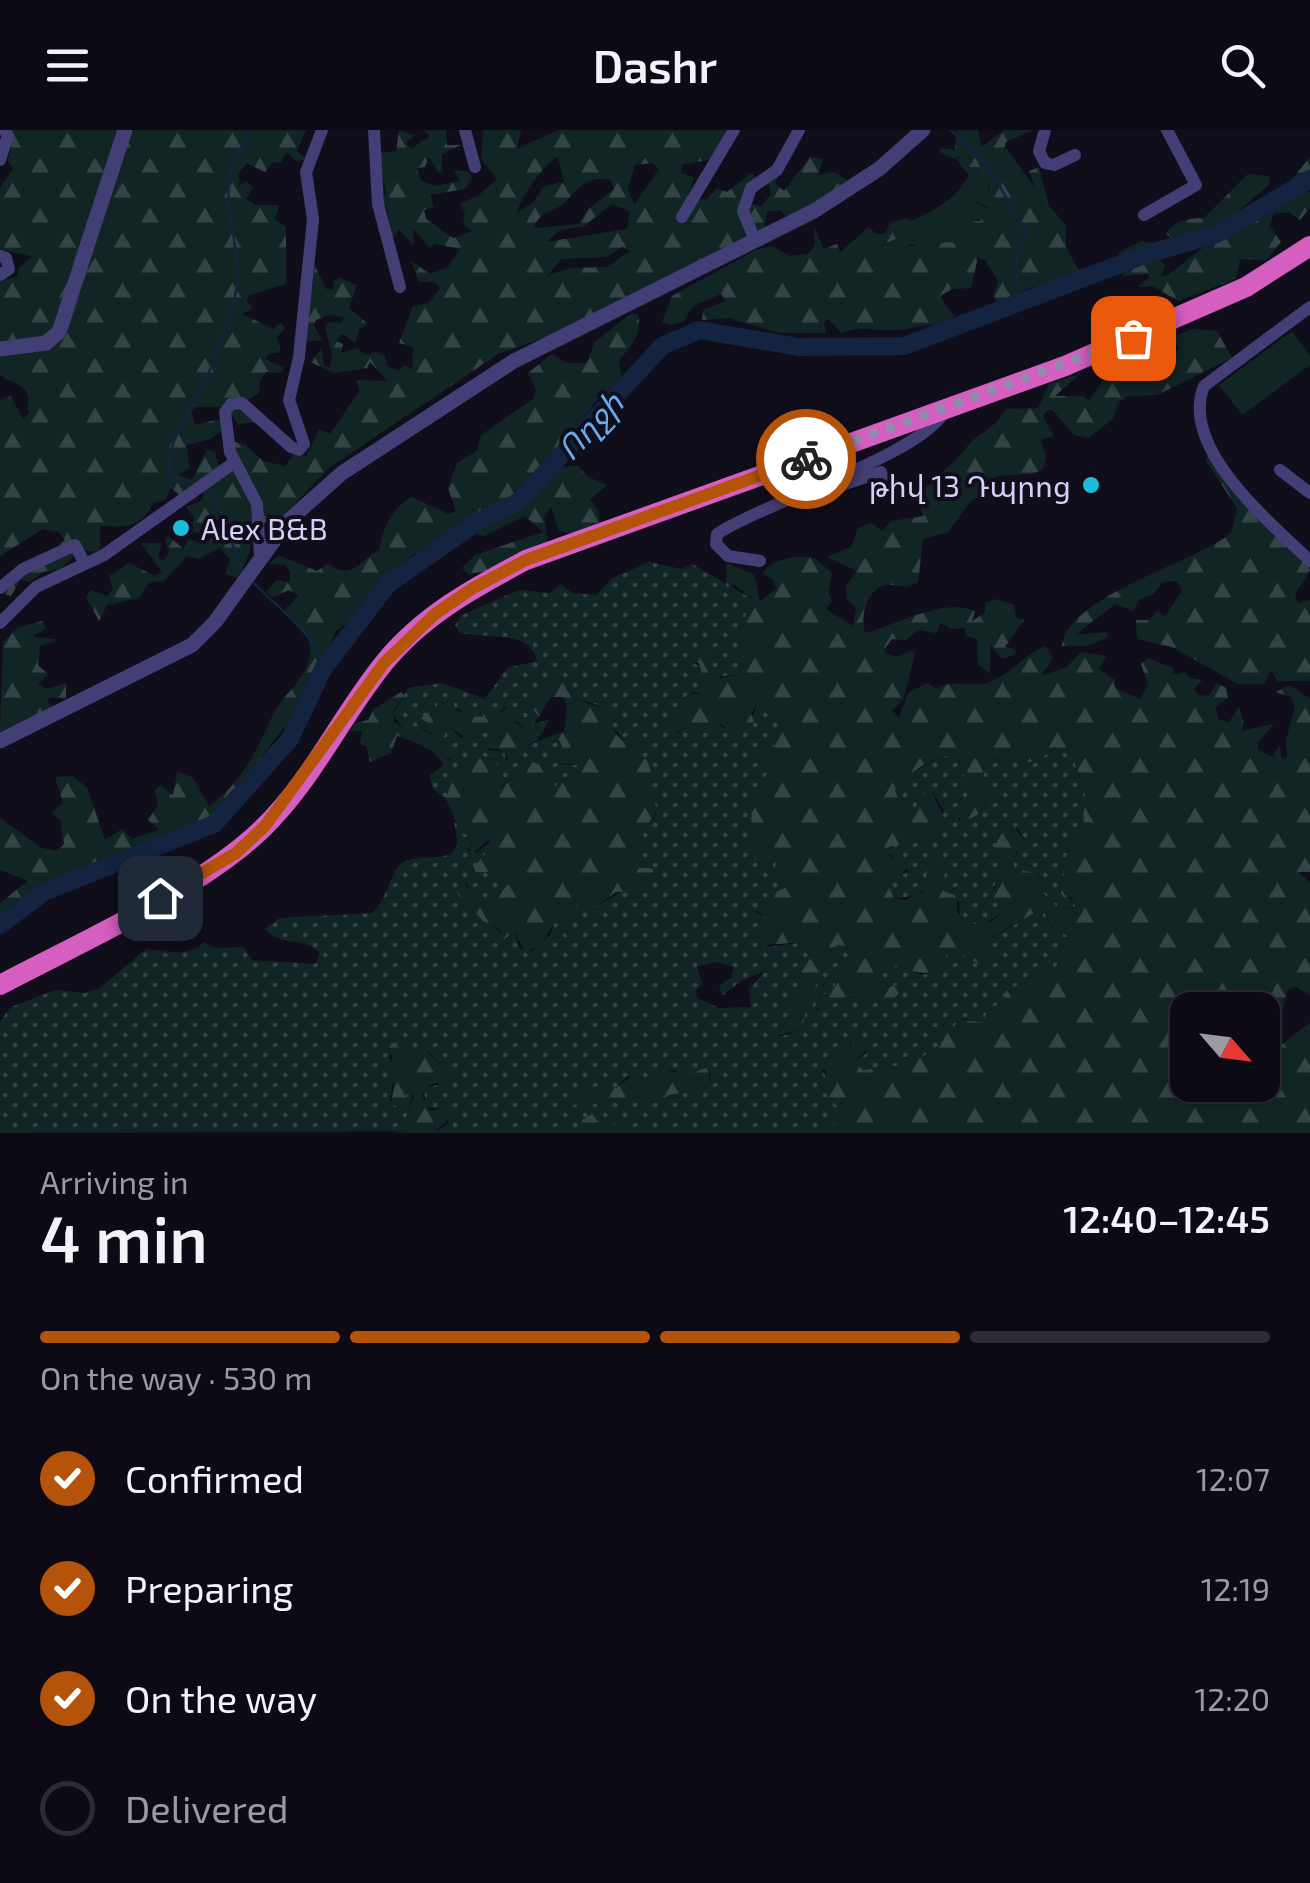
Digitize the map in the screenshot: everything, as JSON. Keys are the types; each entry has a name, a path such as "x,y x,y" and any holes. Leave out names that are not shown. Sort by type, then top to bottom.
{"highway":[{"path":"0,985 236,853 301,783 384,663 435,614 473,588 526,560 945,410 1178,319 1246,287 1310,246"}],"street":[{"path":"0,160 8,136 4,130"},
{"path":"0,349 46,344 60,332 125,130"},
{"path":"260,558 257,504 236,462 225,420 227,408 236,402 249,407 291,446 299,450 304,444 289,400 299,357 313,219 306,172 322,130"},
{"path":"374,130 378,204 400,287"},
{"path":"465,130 475,167"},
{"path":"682,217 734,130"},
{"path":"755,240 742,211 751,188 777,170 799,130"},
{"path":"0,741 192,645 215,622 310,496 514,361 848,191 923,130"},
{"path":"1045,130 1039,151 1044,163 1054,165 1075,155"},
{"path":"1144,214 1196,185 1166,130"},
{"path":"0,256 6,258 9,269 0,275"},
{"path":"1310,308 1204,386 1198,412 1204,440 1248,500 1310,561"},
{"path":"760,561 728,556 714,539 729,526 782,506 939,423 945,410"},
{"path":"0,623 36,587 85,564 236,462"},
{"path":"1280,470 1310,493"},
{"path":"829,481 842,484 881,472 887,491"},
{"path":"0,588 23,569 75,545 85,564"}],"green space":[{"path":"14,130 306,130 297,151 306,159 296,162 287,152 281,162 272,163 265,172 247,163 239,173 239,186 247,181 253,188 246,199 256,205 279,205 275,219 286,227 286,284 249,295 247,301 253,308 242,314 273,329 281,323 285,328 277,337 281,352 268,354 265,359 284,368 280,373 266,372 260,380 259,393 246,401 264,429 253,422 238,424 232,416 233,407 196,407 191,411 195,425 220,419 222,430 211,439 186,445 190,468 178,475 192,480 207,449 215,452 218,465 232,460 235,442 246,445 263,461 285,466 293,455 306,456 319,429 330,434 360,390 356,380 388,381 370,362 367,368 335,373 310,362 322,348 324,366 330,367 332,354 325,327 329,322 341,323 344,318 331,314 316,320 314,325 322,340 305,342 315,266 326,289 333,289 334,280 340,278 357,285 349,308 368,324 360,328 355,343 342,333 336,341 343,344 341,353 356,348 367,355 376,352 385,356 387,366 398,371 405,365 412,370 413,347 399,343 413,306 429,303 440,288 435,282 419,282 411,261 430,274 448,267 460,249 435,244 429,248 413,228 414,245 399,229 392,240 387,208 379,201 386,194 379,153 396,151 399,130 415,135 406,142 411,149 430,136 423,130 446,130 447,145 461,145 442,154 439,173 429,157 425,167 417,168 421,181 435,186 460,181 454,170 469,172 472,178 465,189 430,195 434,207 424,210 426,219 453,238 473,231 463,225 465,212 459,204 478,196 497,179 481,159 483,130 521,130 517,149 558,130 723,130 729,133 712,159 682,165 681,173 694,177 688,196 706,200 717,188 727,192 751,173 755,176 751,204 761,206 771,194 767,175 777,174 776,184 784,191 810,157 823,159 818,175 834,172 847,180 813,205 786,216 781,211 767,211 764,229 566,330 498,354 329,468 278,521 253,525 250,551 238,578 225,574 230,560 220,547 199,559 187,556 164,581 149,582 139,598 107,605 99,621 86,597 91,590 107,596 113,589 109,576 129,563 155,576 162,572 141,543 162,543 158,557 163,561 169,553 165,540 168,536 184,549 188,539 204,544 212,537 191,531 194,517 186,507 203,500 203,491 191,486 183,498 171,488 166,499 153,503 136,522 100,526 100,552 80,550 60,569 43,572 30,582 20,580 11,596 1,593 65,540 59,532 43,529 0,556 0,400 11,396 23,419 29,413 27,392 0,375 0,281 17,277 19,268 33,256 0,250 0,188 13,169 8,161","holes":["558,157 564,182 544,186 533,203 517,213 546,167","653,163 659,169 634,205 628,189 635,165","610,179 614,189 586,211 579,224 534,228 543,216 590,181","612,204 630,211 627,229 546,242 560,230 584,226","622,247 630,251 607,267 570,268 547,276 561,259 607,257"]},
{"path":"956,130 978,130 981,147 1005,130 1033,130 1006,142 1003,153 995,156 1016,193 1044,211 1029,171 1039,167 1049,206 1066,225 1066,247 1079,271 1076,276 1029,288 998,302 993,296 998,281 986,261 978,257 971,288 952,289 940,296 954,316 944,325 841,333 828,319 824,322 826,333 779,333 729,318 702,320 703,310 726,301 721,294 693,306 684,321 670,325 662,322 672,296 756,250 772,246 790,256 808,254 815,245 814,227 824,249 837,244 840,252 869,227 876,234 884,234 891,222 907,218 913,221 898,229 898,238 880,246 963,241 972,221 981,221 965,196 988,209 1001,203 989,195 990,185 980,167 969,167 962,156 953,159 939,152 941,148 955,150"},
{"path":"1006,148 1036,189 1044,213 1019,198 1007,180 994,153 1000,154"},
{"path":"967,157 969,167 980,167 990,185 988,193 1001,203 1003,215 965,196 985,218 973,221 972,234 961,243 945,242 925,250 912,244 902,249 880,247 898,238 897,229 954,195 969,175 956,159"},
{"path":"1310,157 1310,177 1301,193 1310,192 1310,207 1300,220 1289,212 1274,214 1269,225 1281,242 1266,260 1240,259 1236,279 1178,301 1154,287 1137,287 1149,278 1148,274 1123,276 1130,260 1118,253 1141,241 1152,243 1154,255 1165,265 1161,276 1168,275 1205,246 1195,239 1171,239 1166,233 1174,225 1204,218 1248,174 1269,176 1270,184 1215,230 1213,243 1283,190"},
{"path":"630,314 637,314 639,327 619,361 622,378 596,401 571,433 568,445 532,484 539,492 559,468 577,465 588,477 607,485 590,500 599,511 600,524 573,534 559,531 551,506 544,518 548,543 494,569 469,575 462,568 475,555 543,532 525,516 484,536 470,533 501,517 505,507 501,504 412,555 387,576 370,606 335,632 325,659 301,695 294,724 283,728 220,814 161,845 140,845 89,877 69,876 36,903 15,902 0,915 0,903 28,881 0,870 0,818 42,848 57,851 64,844 60,820 51,813 63,803 55,777 72,776 87,787 105,840 122,829 132,839 159,830 148,820 158,805 155,790 161,785 173,795 177,772 192,777 209,806 220,798 246,766 309,660 308,638 285,610 299,595 289,590 273,597 266,592 277,580 290,582 290,571 284,565 268,563 280,556 317,571 328,564 350,570 379,550 389,519 412,497 448,514 456,511 448,488 457,463 477,451 481,435 533,399 536,390 528,373 552,354 567,363 587,363 594,343"},
{"path":"1192,329 1217,331 1232,358 1157,395 1128,396 1118,403 1113,419 1088,438 1074,435 1053,410 1047,410 1043,417 1054,436 1040,440 1046,455 1043,469 989,480 989,492 971,501 948,532 923,539 918,582 908,587 885,585 873,592 864,613 865,633 949,607 975,611 972,621 985,613 985,603 995,599 1014,605 1016,618 1024,620 1005,647 1017,650 1014,655 1002,659 990,644 990,674 978,664 977,639 966,636 965,628 951,629 941,623 936,633 919,630 906,640 892,639 884,650 887,654 897,657 912,650 915,653 903,700 892,710 899,718 908,693 927,683 937,689 954,684 982,684 1000,677 1046,646 1053,658 1041,676 1067,667 1081,652 1106,656 1099,669 1115,680 1115,688 1140,699 1148,685 1141,664 1148,658 1173,668 1173,675 1185,672 1190,678 1202,680 1194,689 1198,695 1209,696 1217,683 1226,688 1228,698 1215,707 1219,720 1229,722 1239,707 1244,724 1241,731 1274,724 1258,742 1258,750 1272,757 1280,746 1282,760 1287,757 1286,740 1295,707 1291,697 1276,692 1290,685 1310,699 1310,872 1298,872 1310,883 1310,995 1294,986 1288,990 1280,1017 1280,992 1170,992 1170,1102 1280,1102 1280,1046 1310,1023 1310,1133 836,1133 833,1125 844,1115 819,1084 826,1079 827,1064 849,1050 853,1034 858,1034 868,1049 854,1061 863,1070 911,1064 941,1045 935,1027 948,1032 960,1020 983,1022 987,1012 1004,1001 1006,991 1057,966 1062,954 1072,949 1071,943 1050,925 1044,911 1038,911 992,937 992,965 981,965 949,948 945,958 951,966 937,972 911,971 897,965 871,979 884,989 902,983 901,991 889,1003 844,998 813,1011 819,997 833,990 841,966 853,960 846,946 838,945 829,950 828,963 808,999 802,1030 778,1035 789,1021 785,1005 800,997 799,978 813,954 807,942 762,945 759,934 766,917 755,909 773,893 790,886 774,872 778,854 767,865 755,859 752,835 753,803 768,773 758,758 763,749 776,748 771,738 781,730 779,713 757,703 751,714 754,722 734,734 721,724 708,733 684,728 674,733 668,729 688,693 703,695 706,688 699,663 688,661 691,646 705,651 720,678 738,675 746,663 737,638 752,599 735,585 726,587 727,563 754,575 760,601 776,589 773,579 763,574 772,564 793,558 815,558 832,573 828,593 832,601 826,609 853,626 856,608 847,599 846,586 857,571 827,557 851,547 858,528 871,523 882,531 891,521 924,516 918,501 922,488 942,480 942,472 1006,409 1038,408 1049,384 1080,374 1055,396 1083,396 1089,401 1109,371 1147,351 1172,358 1179,348 1172,337","holes":["1054,747 1073,757 1085,792 1083,829 1067,854 1061,894 1071,897 1076,908 1059,909 1044,894 1036,873 1014,869 1013,858 1026,842 1012,824 1001,827 996,844 1001,874 992,894 1004,911 991,922 968,925 957,912 957,896 943,891 945,866 938,858 929,863 923,893 905,900 894,898 889,887 909,866 889,856 889,847 933,835 946,822 932,792 922,794 914,810 900,805 895,790 906,778 931,761 956,755 970,791 957,815 963,822 977,815 989,799 982,767 986,757 1026,763 1042,758"]},
{"path":"1292,331 1310,356 1310,365 1242,415 1219,385"},
{"path":"1208,456 1298,547 1310,570 1295,594 1298,603 1310,600 1310,681 1277,681 1271,670 1264,684 1238,684 1172,647 1137,639 1136,620 1150,620 1157,611 1165,617 1182,590 1177,581 1162,582 1154,594 1140,599 1133,611 1115,604 1075,635 1106,632 1109,637 1087,646 1062,646 1069,628 1085,611 1231,533 1237,508 1206,461"},
{"path":"649,562 681,569 692,564 752,599 737,638 747,662 740,674 717,677 708,656 691,649 693,663 702,667 706,688 703,695 692,691 672,722 677,733 685,728 708,733 718,724 724,728 749,724 758,703 779,713 781,730 773,743 776,749 761,751 758,758 768,773 754,802 752,830 754,853 771,861 778,854 776,874 790,886 771,895 756,912 766,917 767,947 807,942 813,954 800,979 800,997 790,1002 789,1021 779,1037 802,1030 808,999 828,963 829,951 838,945 846,946 853,960 840,972 832,993 821,995 816,1011 843,998 889,1003 902,983 884,989 871,979 897,965 921,975 941,971 948,948 991,966 992,938 1038,911 1044,911 1050,926 1067,936 1072,949 1063,954 1057,966 1006,991 1004,1001 989,1010 984,1022 963,1019 953,1031 935,1031 943,1040 941,1045 911,1064 863,1070 854,1061 866,1054 866,1047 850,1039 849,1050 823,1071 827,1079 820,1086 844,1114 833,1125 836,1133 629,1133 620,1120 609,1129 579,1122 586,1133 434,1133 449,1123 441,1108 426,1108 424,1088 438,1085 442,1066 428,1051 411,1054 392,1043 390,1100 399,1107 408,1091 413,1091 407,1115 412,1129 408,1131 0,1133 0,1021 11,1007 55,990 84,993 100,988 147,948 185,951 204,942 216,948 244,947 252,960 315,964 320,954 314,948 279,938 265,929 280,918 372,913 402,863 451,854 458,844 454,821 473,838 468,851 477,853 492,840 494,845 483,857 495,872 511,880 490,903 472,895 466,882 457,893 507,939 514,933 520,949 533,951 550,935 555,922 576,934 569,920 582,895 595,907 660,868 638,868 635,861 645,828 655,816 649,779 632,760 643,735 636,730 623,740 598,705 576,699 561,678 537,690 531,706 539,717 528,733 505,707 497,715 486,709 482,717 476,717 444,703 434,707 435,695 424,706 435,726 434,734 422,728 403,728 393,714 408,688 442,683 485,699 507,668 537,661 533,651 516,639 459,632 455,625 462,615 519,590 549,593 561,584 572,593 596,595 611,579","holes":["717,962 734,967 731,978 719,986 722,996 741,981 765,971 749,989 751,1007 719,1008 697,998 696,990 702,984 697,966","709,1069 711,1082 685,1090 627,1101 582,1102 588,1089 616,1088 627,1076 653,1082 668,1070 693,1073"]},
{"path":"42,621 46,628 33,636 58,640 40,646 38,665 48,674 38,684 47,689 66,683 66,699 50,697 47,701 53,708 0,732 3,642 19,627"},
{"path":"552,677 561,678 576,699 609,711 615,733 622,740 636,729 643,735 633,759 646,759 649,765 658,810 645,828 635,862 639,868 661,868 641,890 616,892 595,907 581,896 569,921 577,935 568,937 555,922 540,946 525,952 515,933 504,939 500,929 483,921 457,893 461,879 473,895 490,903 511,881 495,872 476,872 474,868 494,842 488,840 468,857 473,838 460,831 446,799 455,770 484,756 496,761 501,787 533,762 552,769 555,786 578,773 577,765 557,763 556,758 562,746 556,734 564,732 567,705 563,697 551,697 539,717 531,706 532,696"},
{"path":"401,692 404,695 393,711 394,722 403,728 417,726 431,734 436,729 421,718 428,713 422,701 434,692 435,707 452,701 457,711 478,717 488,707 497,714 511,707 524,715 515,722 528,732 534,724 550,719 537,741 510,753 520,758 512,764 502,750 486,748 490,734 486,730 466,739 450,726 442,739 445,750 457,756 454,760 397,736 391,753 370,762 366,746 360,744 362,731 351,731 354,723 368,720 374,709"},
{"path":"450,726 460,738 486,730 490,733 488,750 504,752 507,762 510,753 556,734 562,746 556,758 563,765 577,765 578,773 555,786 550,768 533,762 500,787 495,759 482,757 474,764 459,767 446,799 433,789 430,775 444,765 433,751 451,761 441,739"},
{"path":"1054,747 1073,757 1085,792 1083,829 1067,854 1062,888 1076,907 1059,909 1044,894 1037,874 1014,869 1013,859 1026,842 1017,827 996,844 1001,874 993,888 1004,911 985,923 968,925 960,917 959,901 943,891 945,866 929,863 926,886 918,896 894,898 889,887 895,878 909,871 886,851 900,841 933,835 944,811 933,792 914,811 900,805 895,790 899,785 932,761 956,755 970,790 958,821 963,821 984,808 989,799 982,767 986,757 1032,760"},
{"path":"392,1043 411,1054 425,1050 442,1066 453,1069 453,1078 430,1085 422,1095 429,1111 446,1107 453,1115 434,1133 395,1133 412,1129 407,1113 414,1096 410,1089 399,1107 391,1105 394,1086 387,1070 393,1057 388,1050"},
{"path":"685,1066 693,1073 708,1067 710,1085 640,1099 569,1104 578,1087 616,1088 633,1075 653,1082 665,1070 676,1073"},
{"path":"592,1114 604,1128 623,1120 629,1133 586,1133 579,1122"}],"waterway":[{"path":"196,483 171,481 170,455 209,372 232,308 237,271 229,206 231,171 252,130"},
{"path":"951,130 989,168 1027,233 1017,257 1016,302"},
{"name":"Ողջի","path":"0,925 44,892 214,824 290,739 323,669 388,584 477,522 518,502 662,346 699,330 799,347 904,346 1147,254 1217,234 1310,179"},
{"path":"207,490 214,495 242,569"},
{"path":"254,583 305,633 323,669"}],"way so far":[{"path":"806,459 1023,382 1133,338"}],"place":[{"name":"թիվ 13 Դպրոց","path":"1091,485"},
{"name":"Alex B&B","path":"181,528"}],"route":[{"path":"160,898 236,853 265,826 301,783 384,663 435,614 473,588 526,560 806,459"}]}
